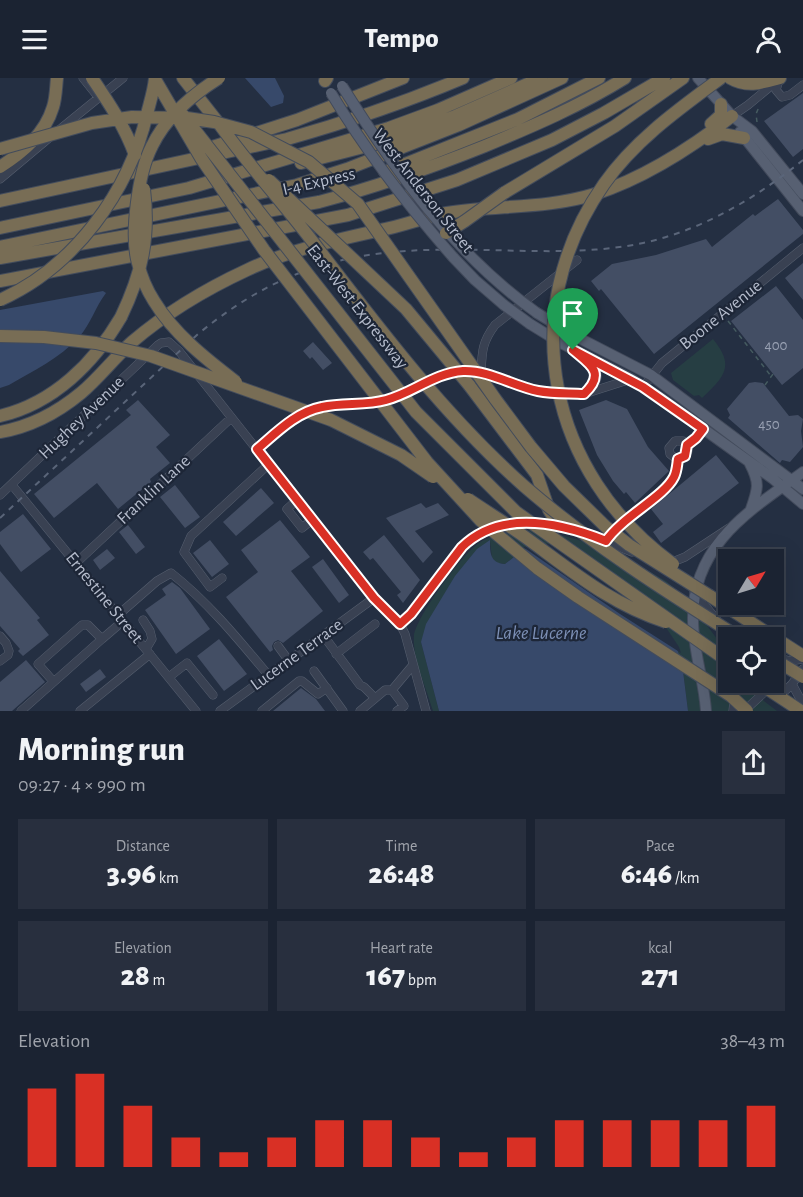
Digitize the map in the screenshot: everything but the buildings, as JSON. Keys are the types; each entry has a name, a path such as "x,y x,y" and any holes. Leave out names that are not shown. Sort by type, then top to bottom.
{"highway":[{"path":"6,168 43,130 53,106 57,78"},
{"path":"0,416 28,406 66,383 94,356 108,340 136,284 146,237 145,201 138,163 129,138 114,110 92,78"},
{"name":"East-West Expressway","path":"183,78 404,358 433,393 492,456 556,513 597,544 723,627"},
{"path":"219,78 180,107 161,130 151,147 137,198 135,240 137,262 154,302 180,334 244,388"},
{"path":"109,176 227,143 297,120 403,78"},
{"path":"1,200 298,136 332,127 424,95 463,78"},
{"name":"I-4 Express","path":"0,228 189,188 389,128 438,110 511,78"},
{"path":"189,188 290,166 387,141 453,117 541,78"},
{"path":"0,247 297,185 347,169 459,125 562,78"},
{"path":"391,170 518,118 599,78"},
{"name":"I-4 Express","path":"0,258 296,206 368,189 456,158 562,114 625,78"},
{"path":"4,281 348,215 458,180 552,140 663,83 683,78"},
{"path":"710,596 688,574 636,532 612,507 596,485 582,461 564,416 556,380 553,335 561,274 572,241 592,201 617,168 643,140 721,78"},
{"path":"730,78 742,84 755,85 780,78"},
{"path":"0,300 41,276 75,247 98,220 125,175 142,135 155,79"},
{"path":"155,79 201,158 264,250 427,462 473,512 537,568 731,696 745,711"},
{"name":"East-West Expressway","path":"155,79 416,412 516,512 718,654"},
{"path":"434,236 446,233 504,193 615,126 663,83"},
{"path":"565,201 577,193 627,176 657,159 717,120 721,115 721,104"},
{"path":"0,432 36,421 60,408 81,393 155,324 221,282 253,267 338,238 383,230 447,213 565,201 594,194 648,171 673,157 732,116"},
{"path":"0,149 92,123 132,117 187,118 214,122 251,132 309,162 358,204 496,400 564,486 593,515 629,545 803,657"},
{"path":"565,201 580,204 608,197 629,188 665,170 714,136 729,134 744,138"},
{"path":"245,159 290,198 387,290 426,331 537,475 549,510 559,526"},
{"path":"0,336 44,337 96,343 151,356 331,420 401,455 524,536 598,590 638,613 679,626"},
{"path":"784,668 798,680"},
{"path":"775,693 801,711"}],"main road":[{"path":"698,78 732,116 752,131 803,194"},
{"name":"West Anderson Street","path":"331,80 434,236 475,280 530,324 573,350 631,379 748,461 787,484"},
{"name":"West Anderson Street","path":"331,80 331,93 391,170 446,233 487,274 537,313 577,337 651,375 787,484"},
{"path":"732,116 744,138 803,211"},
{"path":"573,350 593,368 596,376 595,382 584,394"},
{"path":"748,461 758,483 751,510"},
{"path":"706,711 694,632 696,594 701,573 710,555 733,525 803,472"},
{"path":"787,484 803,489"},
{"path":"787,484 803,504"}],"street":[{"path":"83,78 99,98"},
{"path":"0,178 6,168 123,78"},
{"path":"780,78 777,90 782,96 790,95 803,85"},
{"path":"732,116 780,78"},
{"name":"Boone Avenue","path":"643,387 662,363 803,248"},
{"path":"481,373 482,349 486,337 495,324 577,260"},
{"name":"Hughey Avenue","path":"0,495 158,345 164,342 169,342 176,347 231,418"},
{"path":"257,449 282,428 312,410 385,400 442,375 463,371 481,373 538,391 584,394 631,379"},
{"path":"231,418 374,598 400,624 426,711"},
{"name":"Franklin Lane","path":"76,563 231,418"},
{"path":"678,459 685,456 687,445 703,429"},
{"path":"678,459 670,454 670,445 677,440 687,445"},
{"path":"606,541 620,524 671,482 678,459"},
{"path":"222,578 210,587 184,552 186,544 191,536 269,464"},
{"name":"Ernestine Street","path":"12,485 196,711"},
{"path":"297,500 287,509 302,528 312,520"},
{"path":"400,624 411,614 462,547 474,537 485,530 502,525 526,522 559,526 606,541 656,563 676,575 696,594 722,627"},
{"path":"656,563 669,564 679,561 733,525"},
{"path":"21,711 102,639 131,604 157,581 171,573 201,600 269,676"},
{"name":"Lucerne Terrace","path":"220,711 374,598"},
{"path":"80,711 148,652 152,639 150,631 131,604"},
{"path":"53,681 38,664 82,625 86,624 91,627 102,639"},
{"path":"336,654 375,624"},
{"path":"323,635 360,685 375,699"},
{"path":"0,636 9,647 8,655 0,661"},
{"path":"278,646 289,661"},
{"path":"784,660 803,657"},
{"path":"169,678 187,663 213,695"},
{"path":"360,711 385,690 392,690 413,665"},
{"path":"784,690 798,680 803,669"},
{"path":"314,671 343,711"},
{"path":"798,680 803,704"},
{"path":"262,711 299,681 318,694 327,688"},
{"path":"392,690 404,706 398,711"},
{"path":"733,711 735,693"},
{"path":"745,711 756,693"},
{"path":"782,693 791,711"}],"path":[{"path":"758,125 756,114 762,102"},
{"path":"727,321 772,375 765,385"}],"green space":[{"path":"713,339 724,357 724,370 717,383 702,398 699,395 694,396 673,380 671,373"},
{"path":"546,531 611,549 666,581 688,600 718,640 718,693 758,693 777,711 688,711 683,671 524,549 505,564 497,563 492,559 490,541 421,642 439,711 433,711 414,644 417,627 431,601 472,549 485,540 512,532"}],"water":[{"path":"245,78 275,78 284,96 283,103 271,107"},
{"path":"103,291 106,293 87,327 72,345 46,364 0,388 0,310"},
{"name":"Lake Lucerne","path":"490,540 494,559 496,562 505,564 524,549 553,546 677,648 683,671 688,711 439,711 421,642 426,624 455,576 477,549"}],"pier":[{"path":"553,543 659,617 681,653 523,547"}],"railway":[{"path":"0,518 198,334 232,308 266,288 299,273 332,262 404,251 564,251 604,249 643,243 687,230 728,211 748,200 803,160"}],"route":[{"path":"573,350 631,379 703,429 687,445 688,451 685,456 678,459 671,482 620,524 606,541 559,526 526,522 485,530 462,547 411,614 400,624 374,598 257,449 282,428 312,410 385,400 401,395 442,375 463,371 477,372 538,391 584,394 595,382 596,376 589,363 573,350"}]}
